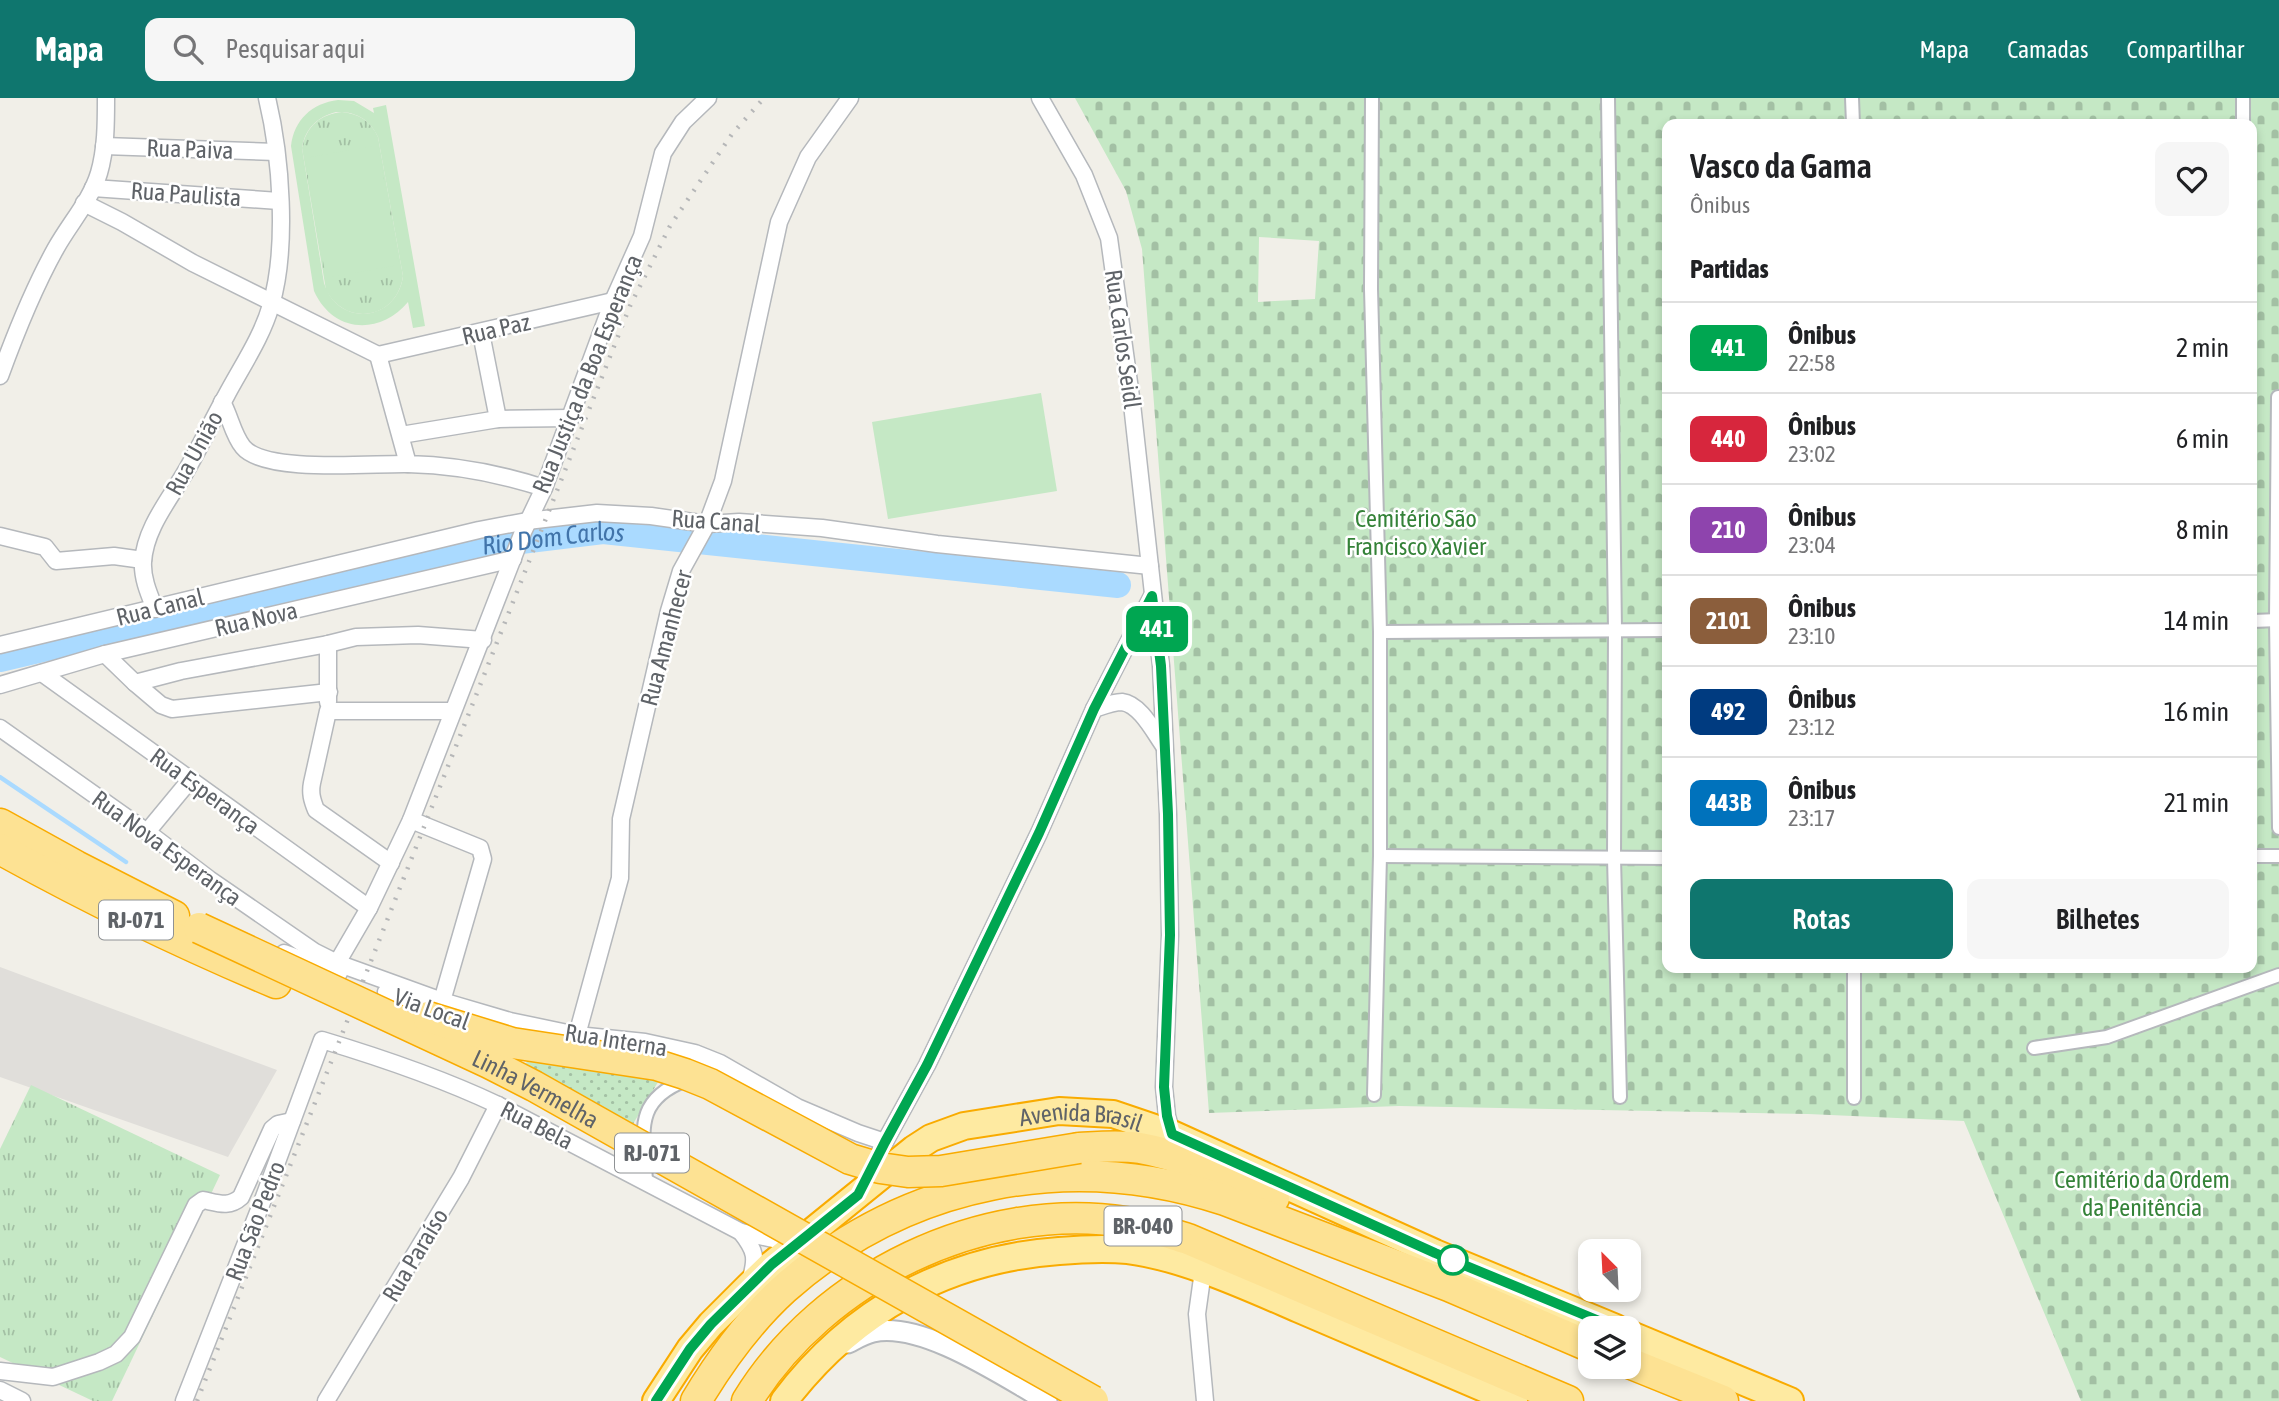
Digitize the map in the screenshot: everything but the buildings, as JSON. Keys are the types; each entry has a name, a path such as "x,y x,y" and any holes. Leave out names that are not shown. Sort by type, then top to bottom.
{"highway":[{"name":"Linha Vermelha","path":"0,824 76,866 200,928 534,1086 1093,1401"},
{"name":"Linha Vermelha","path":"0,849 75,891 197,949 472,1069 821,1260 1070,1401"},
{"path":"200,928 448,1025 512,1043 657,1065 685,1074 719,1088 850,1159 880,1168 908,1172 941,1171 1079,1149 1112,1146 1139,1148 1214,1171 1363,1238 1449,1286"},
{"name":"Avenida Brasil","path":"656,1401 690,1349 748,1287 931,1138 964,1126 1031,1115 1080,1111 1113,1114 1172,1134 1435,1253 1587,1316"},
{"name":"Avenida Brasil","path":"696,1401 741,1335 782,1291 840,1247 901,1214 981,1187 1062,1175 1131,1178 1193,1189 1263,1213 1449,1286 1578,1341"},
{"name":"BR-040","path":"747,1401 771,1367 817,1318 894,1266 922,1252 983,1231 1052,1220 1126,1222 1188,1239 1568,1401"},
{"path":"784,1401 827,1351 898,1298 954,1273 1014,1256 1073,1250 1129,1250 1203,1271 1514,1401"},
{"path":"682,1401 741,1335"},
{"path":"1641,1339 1790,1401"},
{"path":"1641,1368 1723,1401"}],"street":[{"path":"0,376 27,307 57,247 93,188 104,146 106,98"},
{"name":"Rua União","path":"155,609 146,585 143,560 154,526 254,344 272,303 279,258 279,201 276,152 267,98"},
{"name":"Rua Justiça da Boa Esperança","path":"337,963 369,908 411,820 525,526 544,488 613,301 642,236 663,153 683,122 708,98"},
{"name":"Rua Amanhecer","path":"577,1035 620,878 621,819 669,611 677,581 705,529 723,481 779,222 808,157 850,98"},
{"name":"Rua Carlos Seidl","path":"1040,98 1084,175 1109,238 1132,404 1161,666 1170,935 1164,1087 1172,1134"},
{"path":"1372,98 1371,289 1380,632 1380,856 1374,1096"},
{"path":"1608,98 1615,631 1614,858 1620,1097"},
{"path":"1852,98 1853,119"},
{"path":"2243,98 2243,119"},
{"name":"Rua Paiva","path":"104,146 276,152"},
{"name":"Rua Paulista","path":"93,188 279,201"},
{"path":"84,203 193,264 378,355 408,464"},
{"name":"Rua Paz","path":"378,355 613,301"},
{"path":"481,333 498,419"},
{"path":"2278,397 2279,828"},
{"path":"222,402 240,442 256,457 297,464 408,464 476,469 509,476 544,488"},
{"path":"401,435 498,419 570,418"},
{"name":"Rua Canal","path":"0,645 468,532 525,526 597,513 651,516 705,529 739,523 822,528 937,544 1150,566"},
{"path":"0,537 45,547 56,561 114,556 143,560"},
{"name":"Rua Nova","path":"0,685 105,654 515,554"},
{"path":"858,1195 939,1041 1039,833 1094,709 1152,596"},
{"path":"2257,621 2277,620"},
{"path":"1380,632 1662,630"},
{"path":"135,683 181,671 356,637 387,635 483,640"},
{"path":"328,644 328,711 310,794 316,810 391,863"},
{"path":"105,654 161,705 172,709 329,692"},
{"name":"Rua Esperança","path":"42,673 369,908"},
{"path":"1094,709 1120,702 1128,704 1142,715 1164,746"},
{"path":"328,711 452,711"},
{"name":"Rua Nova Esperança","path":"0,729 147,832 208,879 315,952 337,963"},
{"path":"147,832 190,780"},
{"name":"Via Local","path":"0,813 60,850 162,901 261,944 433,1012 513,1036 661,1058 704,1073 760,1099 853,1151 881,1149"},
{"path":"411,820 480,848 482,852 483,859 442,1001"},
{"path":"1380,856 1662,858"},
{"path":"2257,856 2279,856"},
{"name":"Rua Interna","path":"337,963 442,1001 510,1021 577,1035 645,1042 695,1054 720,1063 797,1107 881,1149"},
{"path":"1854,973 1854,1098"},
{"path":"2034,1048 2107,1037 2279,975"},
{"name":"Rua Bela","path":"322,1040 458,1086 741,1232 774,1239 811,1233"},
{"name":"Rua São Pedro","path":"184,1401 322,1040"},
{"path":"646,1182 644,1124 651,1103 666,1088 714,1070 720,1063"},
{"name":"Rua Paraíso","path":"326,1401 461,1178 498,1105"},
{"path":"0,1371 53,1377 117,1354 132,1337 196,1205 203,1200 228,1205 236,1202 241,1197 272,1129 292,1121"},
{"path":"741,1232 754,1252 755,1263 748,1287"},
{"path":"1203,1271 1197,1314 1205,1401"},
{"path":"827,1351 873,1332 903,1332 938,1341 1048,1401"},
{"path":"0,1390 22,1401"}],"shaded area":[{"path":"0,967 277,1070 228,1157 0,1077"}],"green space":[{"name":"Cemitério São Francisco Xavier","path":"1075,98 2279,98 2279,1401 2081,1401 1964,1121 1808,1114 1399,1106 1209,1113 1142,249 1126,191","holes":["1259,237 1319,241 1315,299 1258,302"]},
{"path":"354,101 374,113 373,108 386,105 425,326 413,328 408,302 384,321 371,325 344,322 322,305 314,291 291,146 296,128 306,114 329,102","holes":["343,112 366,121 378,137 403,276 390,303 366,314 354,313 341,307 331,298 324,283 302,148 306,135 318,121 329,114"]},
{"path":"342,112 364,119 378,137 403,276 399,291 391,302 370,313 358,314 346,310 335,302 326,290 302,148 307,133 316,122 327,115"},
{"path":"378,145 399,265 326,278 305,158"},
{"path":"1041,393 1057,491 888,519 872,422"},
{"path":"530,1059 661,1077 630,1129 522,1067"},
{"path":"31,1085 220,1175 112,1401 93,1401 0,1357 0,1149"}],"waterway":[{"name":"Rio Dom Carlos","path":"0,659 481,546 603,531 1118,585"},
{"path":"0,777 126,862"}],"railway":[{"path":"197,1401 630,306 670,226 732,134 764,98"}],"bus line":[{"name":"441","path":"656,1401 690,1349 711,1324 772,1264 858,1195 927,1065 1039,833 1094,709 1152,596 1161,666 1168,814 1170,935 1164,1087 1172,1134 1435,1253 1587,1316"}],"park label":[{"name":"Cemitério da Ordem da Penitência","path":"2142,1193"}]}
